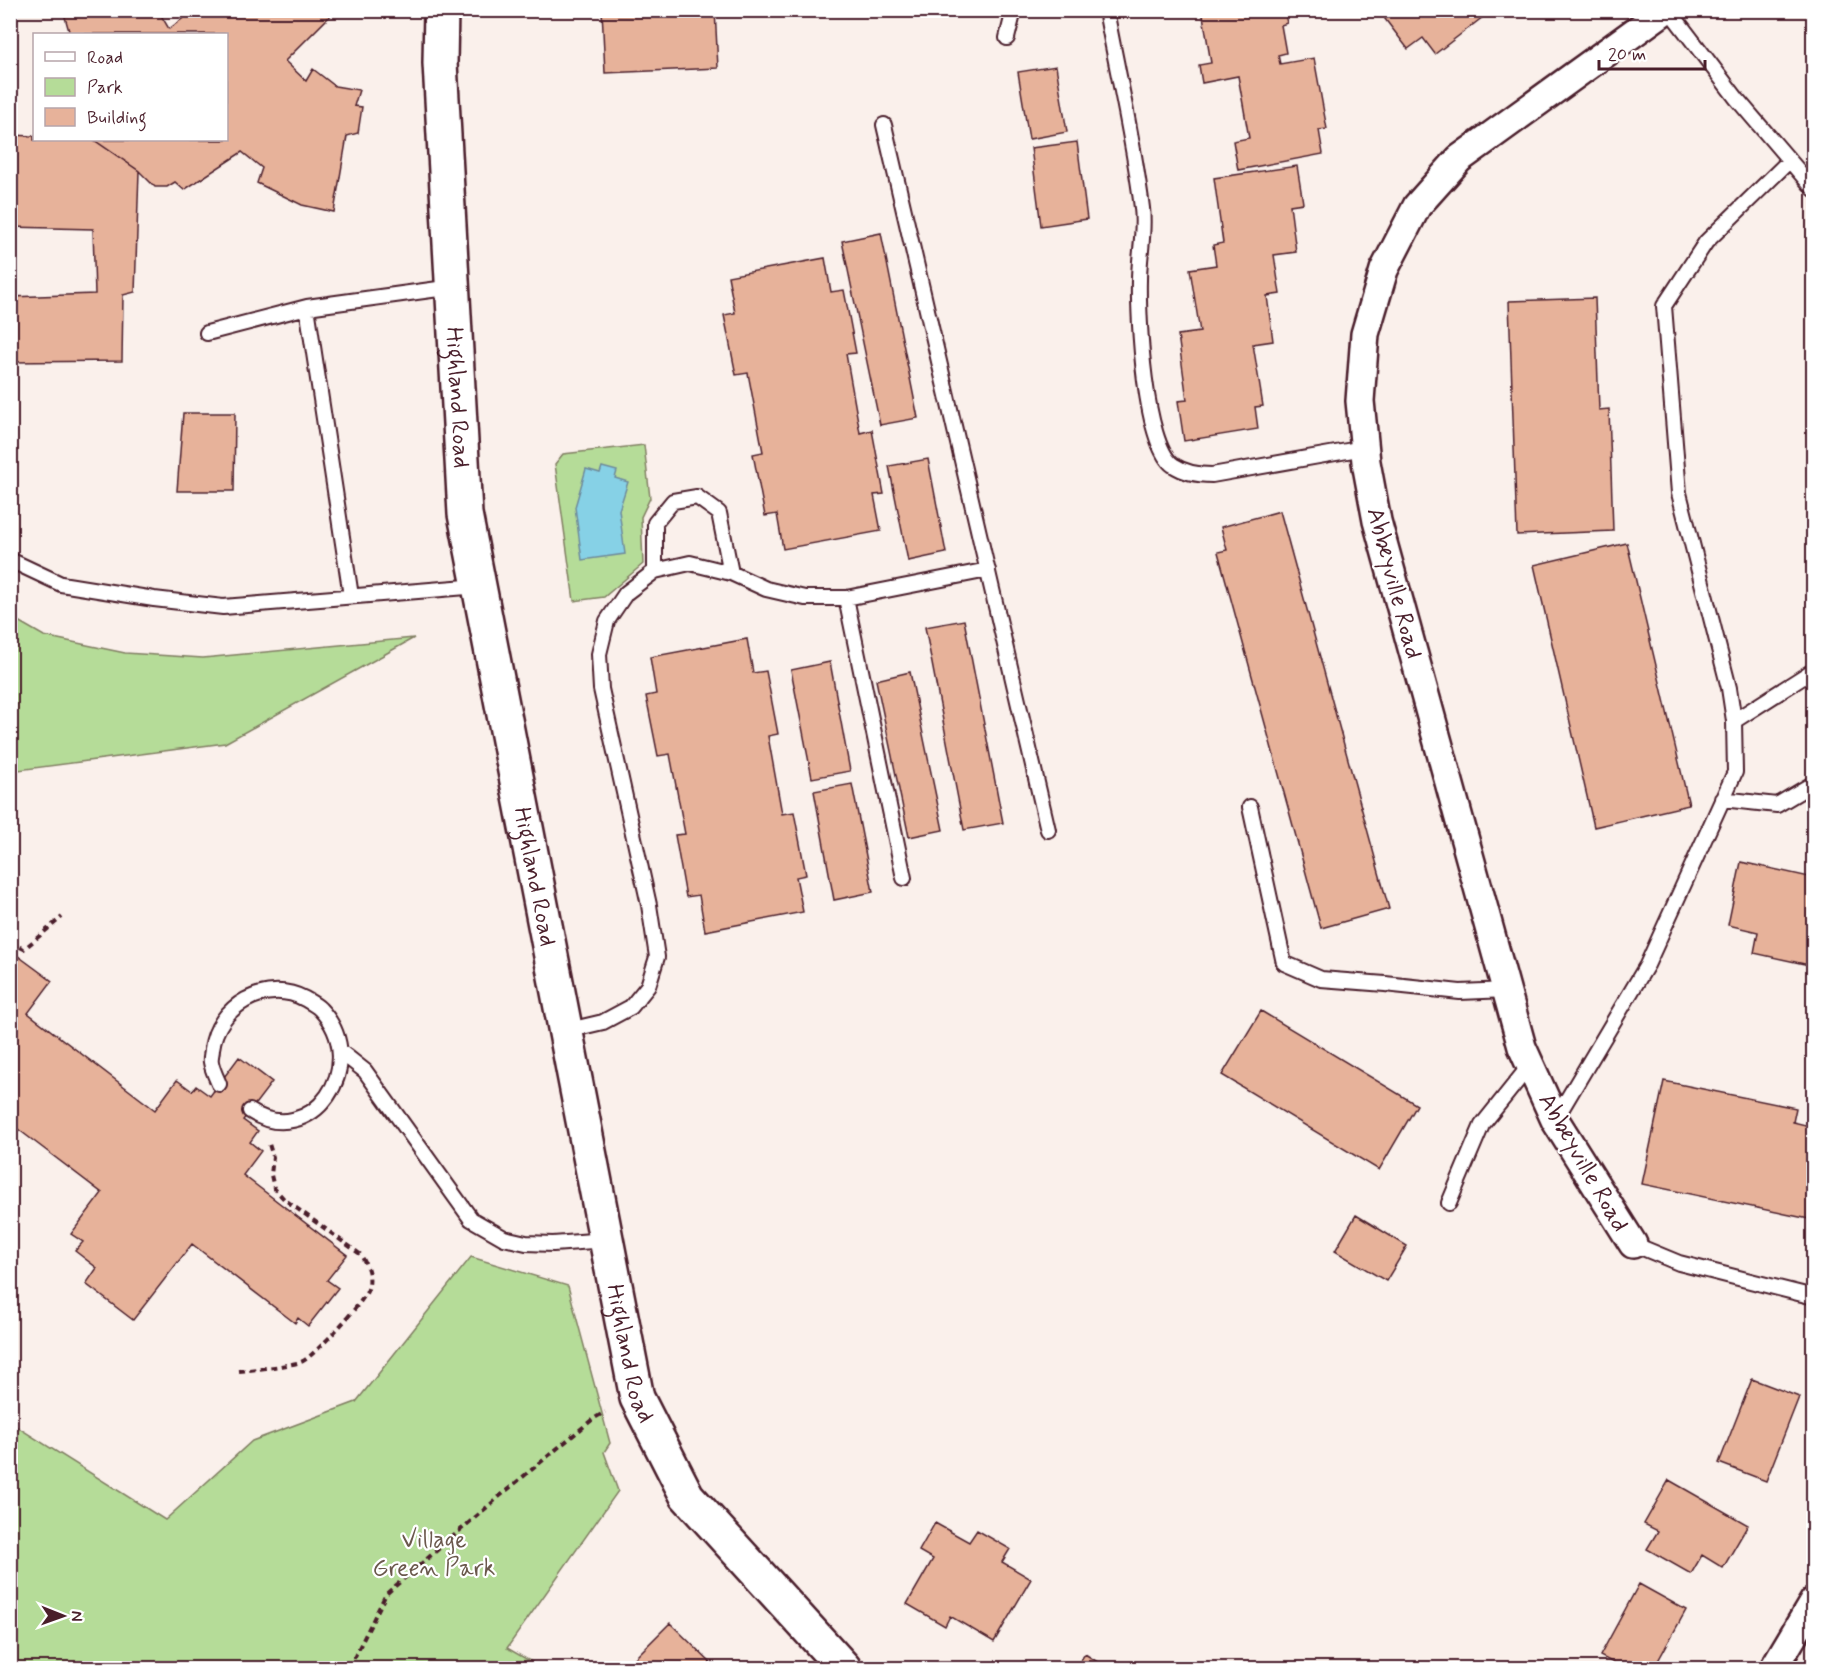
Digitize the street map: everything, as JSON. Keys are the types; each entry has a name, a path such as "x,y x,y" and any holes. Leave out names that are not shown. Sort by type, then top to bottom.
{"street":[{"name":"Highland Road","path":"441,10 440,63 465,514 636,1395 687,1496 844,1668"},
{"name":"Abbeyville Road","path":"1633,1244 1555,1120 1522,1047 1377,521 1364,448 1360,400 1365,334 1384,270 1417,206 1459,159 1665,10"},
{"path":"1774,1668 1814,1601"}],"lane":[{"path":"1007,38 1014,10"},
{"path":"1106,10 1142,209 1139,311 1142,363 1155,430 1163,453 1172,464 1184,471 1198,475 1212,475 1364,448"},
{"path":"1669,10 1737,99 1814,189"},
{"path":"884,125 1048,831"},
{"path":"1555,1120 1647,965 1734,772 1734,721 1730,688 1679,493 1664,306 1706,242 1789,161"},
{"path":"207,333 307,307 453,287"},
{"path":"307,307 351,596"},
{"path":"655,571 656,523 673,501 697,497 719,513 731,573"},
{"path":"10,560 61,584 223,607 479,586"},
{"path":"565,1031 603,1022 631,1007 648,986 657,957 649,905 601,689 599,654 607,621 626,593 655,571 690,563 731,573 766,589 805,598 846,598 988,570"},
{"path":"846,598 904,878"},
{"path":"1734,721 1814,670"},
{"path":"1722,799 1777,806 1814,783"},
{"path":"1250,807 1284,963 1321,980 1460,992 1507,990"},
{"path":"219,1084 211,1062 214,1036 226,1014 247,998 272,991 296,995 319,1008 334,1028 341,1052 338,1078 326,1100 305,1116 280,1122 253,1114"},
{"path":"341,1052 365,1071 471,1219 504,1238 526,1243 553,1244 606,1240"},
{"path":"1449,1203 1482,1125 1530,1065"},
{"path":"1633,1244 1679,1263 1814,1297"}],"path":[{"path":"10,942 24,949 62,917"},
{"path":"239,1371 302,1362 353,1312 368,1289 369,1276 366,1263 360,1254 284,1199 274,1188 271,1175 273,1157 253,1114"},
{"path":"349,1668 386,1594 593,1419 636,1395"}],"green space":[{"path":"644,445 650,498 641,517 643,564 604,597 574,601 555,464 563,454"},
{"path":"11,617 44,636 125,653 203,658 414,638 225,743 11,771"},
{"name":"Village Green Park","path":"471,1257 568,1286 610,1443 604,1452 618,1491 507,1648 542,1668 11,1668 11,1423 165,1520 252,1441 356,1402"}],"water":[{"path":"602,467 617,471 615,478 628,482 619,510 625,554 582,560 575,507 586,469 600,473"}],"building":[{"path":"63,10 158,10 169,29 194,10 336,10 285,61 306,81 313,69 335,86 359,90 354,106 362,107 358,133 347,136 334,212 302,205 257,183 262,168 242,152 184,190 175,182 167,187 155,187 139,171 95,141 228,141 228,33 65,33 69,31"},
{"path":"602,10 715,10 718,68 605,73"},
{"path":"1202,10 1284,10 1287,23 1281,25 1286,53 1278,55 1280,64 1314,58 1327,129 1319,130 1323,154 1238,170 1233,141 1249,138 1238,76 1202,83 1199,65 1211,63"},
{"path":"1396,10 1492,10 1435,54 1423,38 1408,49 1385,19"},
{"path":"1056,66 1067,132 1029,139 1018,72"},
{"path":"10,135 33,136 33,141 95,141 139,171 135,292 123,295 122,361 10,362 10,297 95,294 93,229 10,227"},
{"path":"1077,142 1087,219 1041,226 1031,148"},
{"path":"1297,166 1303,203 1290,205 1296,252 1274,255 1280,294 1267,296 1273,341 1253,344 1263,406 1255,407 1258,429 1184,441 1178,401 1187,400 1178,335 1200,332 1190,269 1216,265 1213,245 1223,243 1214,178"},
{"path":"881,233 918,418 880,425 842,241"},
{"path":"825,258 831,292 844,290 856,353 846,354 860,433 872,430 884,494 874,495 881,531 783,549 777,514 765,516 753,454 763,452 748,373 736,375 724,315 735,313 728,276"},
{"path":"1595,298 1599,410 1609,409 1613,531 1517,535 1509,301"},
{"path":"183,413 235,413 234,491 177,491"},
{"path":"928,459 946,553 908,561 889,466"},
{"path":"1280,511 1389,909 1321,928 1218,552 1227,550 1221,527"},
{"path":"1627,543 1689,805 1594,827 1534,565"},
{"path":"964,620 1003,823 964,830 925,627"},
{"path":"747,639 753,673 766,671 778,734 768,736 782,814 794,812 806,875 796,877 803,912 705,931 699,895 686,897 675,835 685,834 670,754 658,756 646,696 656,694 650,657"},
{"path":"830,662 850,771 812,778 791,670"},
{"path":"910,672 943,830 909,837 876,680"},
{"path":"852,784 873,892 834,900 814,791"},
{"path":"1741,862 1814,878 1814,966 1754,953 1758,932 1728,925"},
{"path":"10,950 52,981 28,1013 155,1110 177,1080 192,1091 196,1086 210,1096 239,1057 272,1082 243,1120 258,1131 250,1142 261,1151 243,1175 347,1255 327,1280 338,1288 308,1326 298,1318 295,1323 192,1244 133,1320 86,1284 97,1268 75,1251 83,1242 71,1234 102,1193 10,1123"},
{"path":"1261,1011 1417,1105 1379,1170 1222,1075"},
{"path":"1664,1081 1796,1108 1793,1122 1814,1127 1814,1220 1642,1184"},
{"path":"1356,1215 1407,1246 1386,1281 1335,1251"},
{"path":"1752,1379 1799,1397 1766,1481 1719,1463"},
{"path":"1669,1480 1748,1525 1723,1568 1702,1555 1691,1574 1647,1549 1658,1531 1644,1524"},
{"path":"935,1523 969,1542 977,1530 1010,1549 1002,1562 1031,1579 994,1642 950,1616 945,1626 907,1604 933,1559 919,1551"},
{"path":"1639,1584 1686,1610 1654,1668 1623,1668 1600,1656"},
{"path":"670,1623 716,1668 635,1668 630,1663"},
{"path":"1085,1654 1107,1668 1075,1668"}]}
